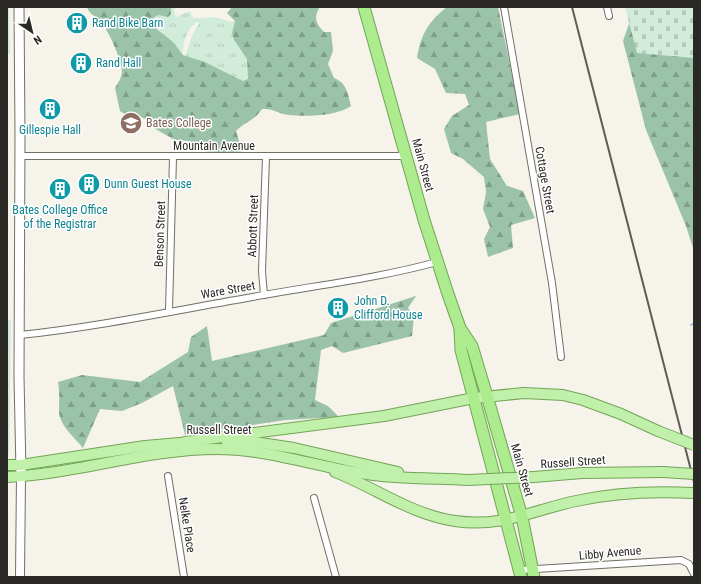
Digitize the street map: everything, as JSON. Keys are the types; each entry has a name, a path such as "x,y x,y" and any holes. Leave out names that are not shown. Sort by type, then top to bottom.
{"highway":[{"name":"Main Street","path":"364,7 437,262 460,328 472,346 522,517 534,573"},
{"name":"Main Street","path":"460,328 461,350 520,574"}],"main road":[{"path":"19,7 19,377 22,477"},
{"path":"185,442 384,416 487,396 524,394 563,396 601,406 694,445"},
{"name":"Russell Street","path":"7,466 145,446 185,442 254,442 294,448 429,478"},
{"name":"Russell Street","path":"7,477 22,477 197,450 247,450 382,476 468,480 603,472 663,472 694,474"},
{"path":"301,460 343,476 423,514 457,522 498,522 522,517 583,499 621,493 694,493"}],"street":[{"name":"Cottage Street","path":"504,7 552,283 561,357"},
{"path":"607,7 609,16"},
{"name":"Mountain Avenue","path":"20,156 407,156"},
{"name":"Benson Street","path":"170,311 173,157"},
{"name":"Abbott Street","path":"264,295 262,271 266,157"},
{"name":"Ware Street","path":"20,335 90,325 398,272 437,262"},
{"name":"Nelke Place","path":"168,476 184,577"},
{"path":"20,577 22,477"},
{"path":"314,498 336,577"},
{"name":"Libby Avenue","path":"520,574 681,560 689,564 694,574"}],"green space":[{"path":"7,7 9,7 10,54 7,54"},
{"path":"87,7 171,7 171,14 168,17 158,15 152,19 152,22 158,30 173,42 183,55 205,62 243,81 248,79 247,59 234,40 232,33 235,21 227,13 232,7 320,7 316,17 317,23 324,32 331,32 333,51 328,64 334,78 342,83 346,89 351,106 338,112 312,116 289,115 269,109 262,109 256,116 236,131 243,154 209,154 203,146 189,141 175,140 152,127 149,121 141,117 129,117 120,111 115,88 122,73 120,59 106,29 88,10"},
{"path":"171,7 177,7 174,10 176,17 190,11 192,17 195,18 212,17 232,22 235,21 232,33 234,40 247,59 248,80 243,81 205,62 185,56 192,35 199,24 198,22 192,27 186,36 183,46 183,55 152,22 152,19 158,15 163,17"},
{"path":"447,7 498,7 520,114 486,122 490,159 507,186 523,191 535,218 511,225 513,248 488,257 484,239 490,227 483,209 486,192 484,177 463,159 451,153 444,129 452,116 469,105 465,94 446,93 435,69 417,58 426,29 430,23"},
{"path":"625,7 694,7 694,58 637,53"},
{"path":"631,18 694,48 694,251 686,226 646,130 623,41"},
{"path":"416,296 408,308 414,317 412,336 343,353 332,346 321,350 315,400 328,406 339,417 286,420 185,435 173,386 142,403 122,411 100,409 83,448 64,426 60,416 58,382 82,375 140,382 188,352 191,337 207,326 212,361 324,335 331,323"},
{"path":"7,320 11,320 9,454 7,455"}],"railway":[{"path":"572,7 694,482"}],"place":[{"name":"Rand Bike Barn","path":"77,23"},
{"name":"Rand Hall","path":"81,63"},
{"name":"Gillespie Hall","path":"50,109"},
{"name":"Bates College","path":"131,123"},
{"name":"Dunn Guest House","path":"89,184"},
{"name":"Bates College Office of the Registrar","path":"60,189"},
{"name":"John D. Clifford House","path":"338,308"}]}
